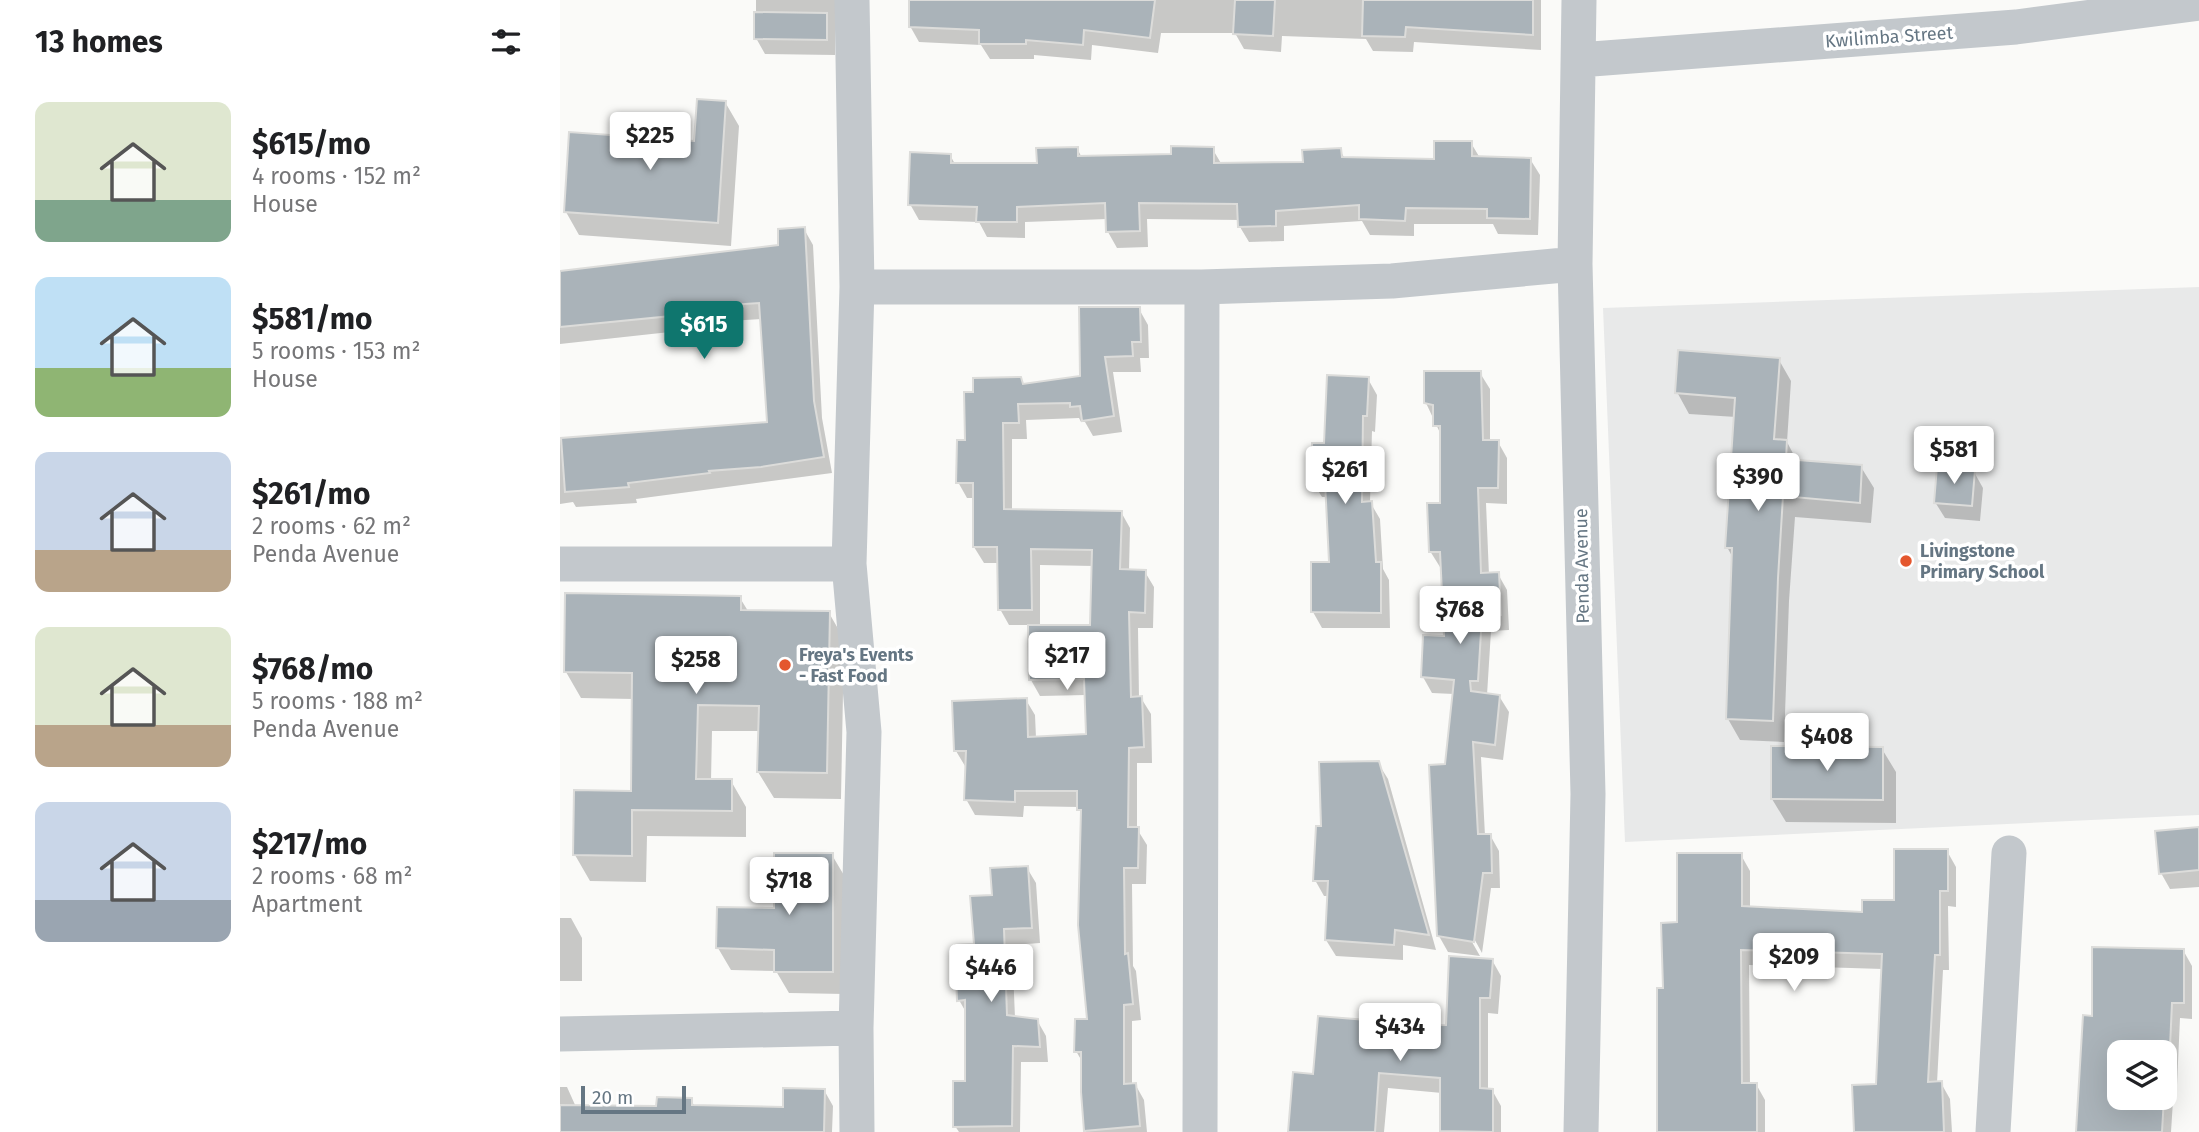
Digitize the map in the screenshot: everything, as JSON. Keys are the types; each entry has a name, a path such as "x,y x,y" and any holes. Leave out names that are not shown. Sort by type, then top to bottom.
{"street":[{"path":"852,0 857,287 849,564 863,732 856,1132"},
{"name":"Penda Avenue","path":"1579,0 1575,264 1587,794 1581,1132"},
{"name":"Kwilimba Street","path":"1578,60 2015,14 2199,3"},
{"path":"857,287 1202,287 1392,281 1575,264"},
{"path":"1200,1132 1202,287"},
{"path":"560,564 849,564"},
{"path":"1993,1132 2009,853"},
{"path":"560,1034 856,1028"}],"shaded area":[{"name":"Livingstone Primary School","path":"2199,287 2199,815 1625,842 1603,308"}],"building":[{"path":"909,0 1155,0 1150,38 1084,30 1083,45 1026,40 1026,44 979,44 979,30 909,27"},
{"path":"1235,0 1275,0 1273,36 1233,34"},
{"path":"1363,0 1533,0 1533,35 1406,27 1405,37 1362,36"},
{"path":"754,12 827,13 827,40 754,39"},
{"path":"697,99 726,101 718,223 564,212 569,132 694,141"},
{"path":"1434,141 1472,141 1472,156 1531,158 1530,219 1487,218 1487,209 1406,208 1405,221 1359,219 1359,205 1276,211 1276,226 1238,227 1237,204 1139,203 1140,231 1106,232 1105,203 1017,207 1017,222 976,222 977,207 908,205 910,152 951,154 951,163 1037,163 1036,148 1078,147 1078,156 1171,154 1171,146 1214,147 1214,163 1303,162 1302,150 1341,148 1342,157 1434,159"},
{"path":"805,227 814,401 824,457 628,483 629,487 565,492 561,438 767,422 759,303 671,309 671,316 560,327 560,271 778,245 778,229"},
{"path":"1079,307 1140,307 1141,342 1132,342 1133,356 1105,357 1114,416 1082,421 1080,406 1070,407 1070,403 1018,404 1019,423 1003,423 1004,509 1122,511 1120,569 1146,570 1145,613 1129,612 1131,697 1142,696 1144,747 1129,748 1128,827 1139,827 1138,868 1124,868 1125,954 1128,953 1133,1004 1124,1005 1124,1084 1136,1083 1140,1126 1084,1131 1081,1052 1074,1052 1075,1019 1087,1019 1078,925 1081,810 1077,810 1077,791 1015,791 1015,802 964,800 966,751 954,751 952,701 1027,698 1028,737 1086,734 1084,679 1029,680 1028,625 1090,625 1092,550 1031,549 1032,610 998,610 997,547 973,547 973,483 956,483 957,440 965,440 964,392 973,392 973,378 1021,377 1023,384 1080,376"},
{"path":"1678,350 1780,358 1774,439 1787,440 1786,459 1862,465 1860,503 1783,496 1773,721 1726,719 1732,548 1725,548 1735,398 1675,393"},
{"path":"1424,371 1481,371 1483,440 1499,440 1498,488 1478,488 1481,573 1499,572 1501,615 1482,616 1478,681 1470,681 1471,691 1500,695 1495,745 1473,742 1478,834 1491,834 1492,873 1483,873 1474,942 1437,936 1429,765 1445,764 1454,680 1421,677 1423,635 1444,636 1440,552 1429,552 1427,503 1440,503 1440,426 1433,426 1433,405 1424,403"},
{"path":"1327,375 1369,377 1367,416 1363,416 1362,502 1372,501 1376,562 1381,562 1381,613 1311,612 1311,562 1329,562 1325,482 1311,482 1312,443 1324,443"},
{"path":"1937,466 1975,470 1972,506 1934,503"},
{"path":"565,593 741,596 741,610 830,611 827,773 757,772 759,706 698,705 696,779 732,779 732,811 632,810 632,856 573,855 574,790 631,791 632,673 564,672"},
{"path":"1771,746 1883,747 1883,800 1771,799"},
{"path":"1379,761 1429,935 1395,930 1394,945 1325,940 1328,881 1313,881 1316,826 1321,826 1319,762"},
{"path":"2199,827 2199,870 2159,874 2155,831"},
{"path":"1894,849 1948,849 1948,891 1940,891 1940,955 1935,955 1928,1082 1942,1081 1944,1132 1854,1132 1852,1085 1876,1084 1882,954 1741,950 1742,1083 1757,1083 1757,1132 1657,1132 1657,988 1663,988 1661,923 1677,922 1677,853 1742,853 1742,906 1862,912 1862,900 1894,900"},
{"path":"774,853 833,853 833,972 774,972 774,950 716,948 717,907 774,908"},
{"path":"1028,866 1032,928 1004,929 1007,1015 1038,1019 1040,1047 1013,1046 1012,1126 953,1127 953,1081 965,1081 965,1000 957,1001 955,945 974,944 970,896 992,895 990,868"},
{"path":"2092,947 2184,949 2184,1003 2172,1003 2170,1040 2107,1040 2107,1110 2163,1110 2162,1132 2076,1132 2083,1015 2092,1016"},
{"path":"1449,956 1493,959 1490,998 1480,998 1480,1088 1493,1089 1493,1132 1440,1131 1440,1078 1379,1073 1375,1132 1288,1132 1293,1072 1313,1074 1318,1016 1379,1021 1378,1026 1446,1025"},
{"path":"783,1088 825,1089 824,1132 560,1132 560,1105 656,1106 657,1097 692,1098 692,1105 783,1107"}],"place":[{"name":"Livingstone Primary School","path":"1906,561"},
{"name":"Freya's Events - Fast Food","path":"785,665"}]}
